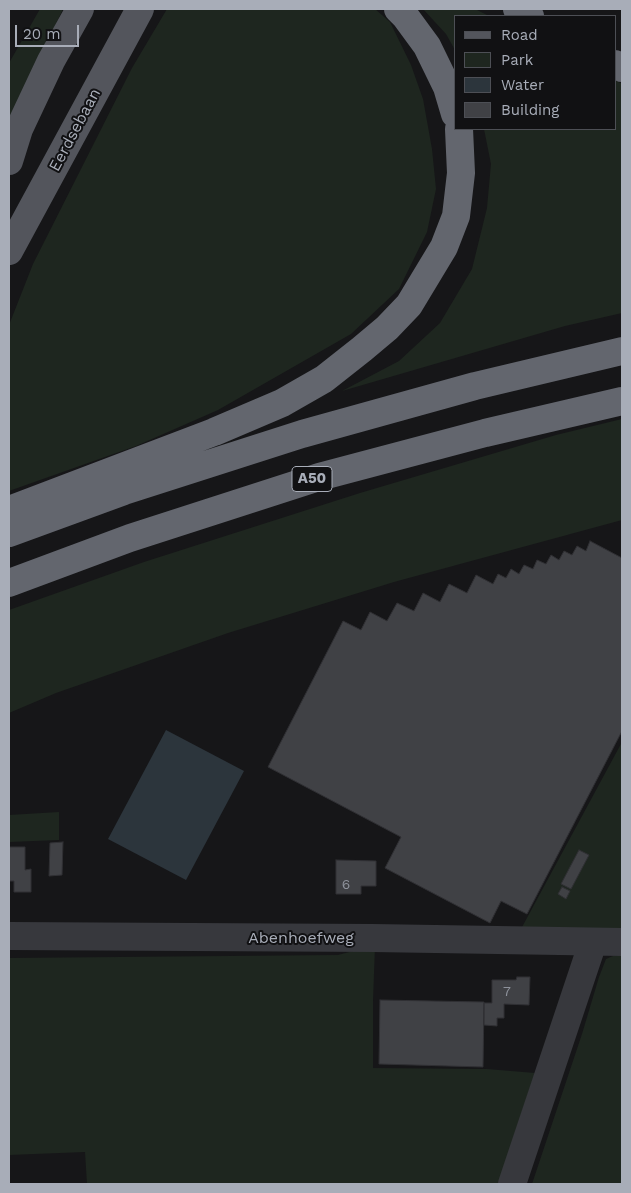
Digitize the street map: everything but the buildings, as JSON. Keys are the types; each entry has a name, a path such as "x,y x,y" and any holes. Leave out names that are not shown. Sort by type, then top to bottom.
{"highway":[{"path":"398,9 427,46 447,86 454,110"},
{"path":"517,9 528,15"},
{"path":"9,510 214,432 282,403 324,379 387,328 409,305 444,247 456,216 461,174 459,130"},
{"path":"9,533 124,491 302,434 475,386 622,351"},
{"name":"A50","path":"9,583 130,538 319,477 485,433 622,401"}],"main road":[{"path":"9,161 19,129 51,61 80,9"},
{"name":"Eerdsebaan","path":"9,251 140,9"}],"street":[{"name":"Abenhoefweg","path":"9,936 374,938 622,942"},
{"path":"512,1184 593,942"}],"green space":[{"path":"40,9 63,9 9,122 9,63"},
{"path":"167,9 375,9 390,22 411,65 423,99 432,149 436,189 427,232 399,289 351,334 218,410 136,446 9,491 9,325 33,264 132,68"},
{"path":"423,9 475,9 487,15 454,15 454,48 446,34"},
{"path":"616,81 622,84 622,313 565,326 342,391 399,361 440,323 472,269 487,208 491,164 484,130 616,130"},
{"path":"622,419 622,520 394,582 228,633 56,693 9,713 9,610 144,562 360,493 556,435"},
{"path":"622,742 622,928 521,929"},
{"path":"59,812 59,840 9,842 9,815"},
{"path":"375,946 373,1068 487,1069 535,1073 498,1184 87,1184 85,1152 9,1155 9,958 338,955"},
{"path":"613,956 622,956 622,1184 532,1184 599,977 606,959"}],"water":[{"path":"166,730 244,771 186,880 108,839"}]}
